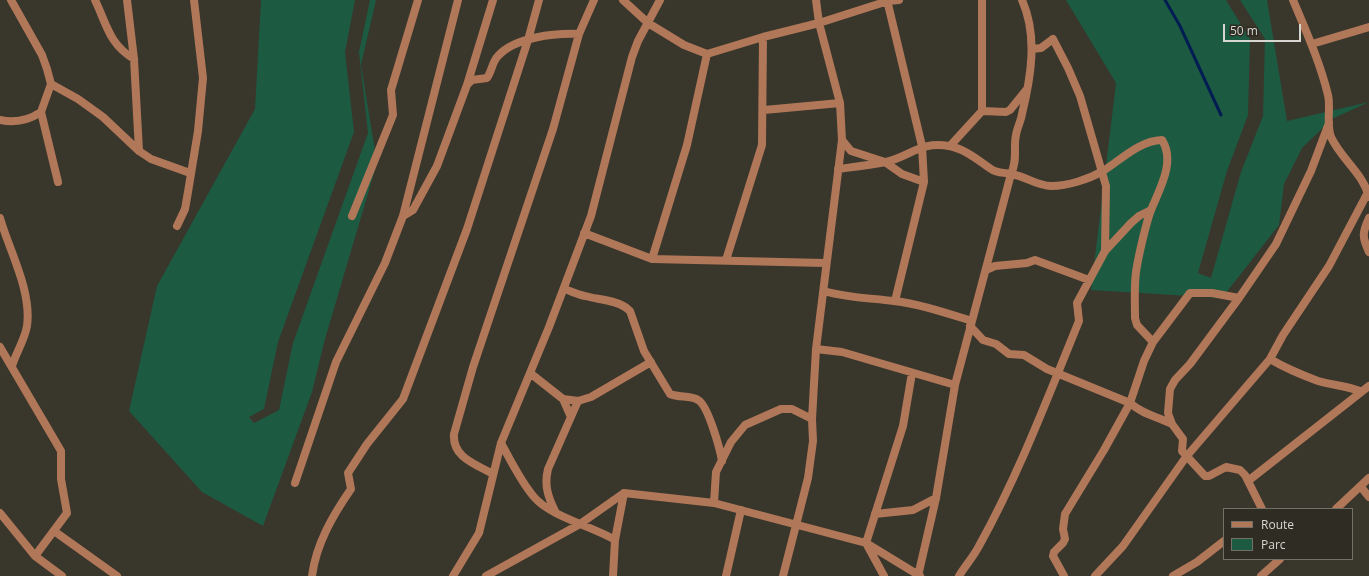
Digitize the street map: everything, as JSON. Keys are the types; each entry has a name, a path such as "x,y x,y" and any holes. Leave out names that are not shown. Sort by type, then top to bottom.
{"street":[{"path":"0,120 7,122 34,117 41,112 51,84 42,55 11,0"},
{"path":"95,0 109,35 116,45 134,59"},
{"path":"127,0 134,59 139,151"},
{"path":"177,226 185,209 198,131 203,78 194,0"},
{"path":"352,216 393,115 391,90 418,0"},
{"path":"295,483 336,362 385,263 403,216 458,0"},
{"path":"403,216 413,210 437,166 467,85 493,0"},
{"path":"312,576 313,565 323,536 336,510 351,488 348,473 367,444 403,399 467,229 528,40 539,0"},
{"path":"493,474 465,458 456,449 454,434 473,367 553,129 579,34 594,0"},
{"path":"623,0 648,23 684,45 707,54 763,37 819,23 888,1 900,0"},
{"path":"454,576 479,533 501,443 564,289 591,216 632,57 660,0"},
{"path":"783,576 808,478 813,440 812,419 816,349 824,291 825,263 832,225 842,140 840,103 819,23 816,0"},
{"path":"950,146 982,112 982,0"},
{"path":"486,576 580,524 624,493 714,503 866,543 919,576 936,498 955,385 1016,158 1016,134 1028,87 1032,49 1032,31 1022,0"},
{"path":"1095,576 1123,546 1186,457 1270,359 1282,335 1329,266 1368,194 1352,165 1331,137 1329,123 1329,100 1324,80 1312,44 1293,0"},
{"path":"888,1 922,146 924,182 895,301"},
{"path":"1312,44 1369,27"},
{"path":"467,85 472,80 487,78 494,61 499,55 510,47 528,40 559,33 579,34"},
{"path":"726,260 762,145 764,110 763,37"},
{"path":"1032,49 1041,48 1052,39 1068,68 1080,96 1107,191 1105,251"},
{"path":"652,259 687,145 707,54"},
{"path":"51,84 78,99 103,117 139,151 151,159 190,173"},
{"path":"982,112 1006,112 1010,110 1028,87"},
{"path":"764,110 840,103"},
{"path":"41,112 58,182"},
{"path":"1262,508 1248,481 1240,470 1226,467 1209,476 1205,476 1186,457 1181,449 1183,439 1172,424 1167,407 1170,389 1175,380 1190,364 1239,298 1276,244 1311,171 1329,123"},
{"path":"842,140 851,151 885,162 902,174 924,182"},
{"path":"838,169 885,162 902,157 922,146 950,146 971,155 1002,174 1011,174 1036,184 1051,186 1070,184 1102,171 1136,149 1148,143 1162,140 1166,154 1166,167 1162,187 1151,210 1136,272 1135,318 1137,325 1153,342"},
{"path":"959,576 978,548 1014,479 1023,453 1079,321 1077,303 1089,280 1105,251 1131,223 1139,216 1151,210"},
{"path":"1369,218 1363,230 1363,238 1369,252"},
{"path":"0,220 16,262 26,301 27,326 12,366"},
{"path":"584,233 652,259 825,263"},
{"path":"986,270 995,266 1027,263 1035,260 1089,280"},
{"path":"564,289 582,296 626,307 633,315 641,344 670,394 694,398 701,402 716,435 722,461"},
{"path":"824,291 855,298 895,301 932,308 971,323 983,340 996,344 1008,354 1024,355 1047,369 1058,372 1087,387 1130,403 1141,412 1172,424"},
{"path":"1064,576 1053,556 1054,552 1064,543 1065,539 1063,529 1065,514 1104,450 1130,403 1144,360 1153,342 1190,293 1212,293 1239,298"},
{"path":"0,348 61,451 61,479 67,510 54,531 35,556"},
{"path":"816,349 842,352 955,385"},
{"path":"1270,359 1284,367 1318,381 1338,384 1360,391"},
{"path":"563,399 578,401 611,386 651,362"},
{"path":"530,373 563,399 570,415"},
{"path":"884,576 866,543 903,426 912,373"},
{"path":"1248,481 1328,419 1360,391 1369,386"},
{"path":"556,512 548,495 546,478 552,457 570,415 578,401"},
{"path":"714,503 714,480 731,442 745,425 781,409 792,409 812,419"},
{"path":"501,443 534,498 556,512 580,524 600,531 615,540"},
{"path":"1337,508 1369,478"},
{"path":"1361,487 1369,497"},
{"path":"613,576 615,540 624,493"},
{"path":"875,514 913,510 936,498"},
{"path":"726,576 741,510"},
{"path":"0,513 35,556 62,576"},
{"path":"54,531 117,576"},
{"path":"1173,576 1197,562 1223,542"},
{"path":"1261,576 1279,560"}],"green space":[{"path":"261,0 355,0 345,52 354,132 278,342 264,409 249,417 254,423 279,410 293,343 368,133 359,52 370,0 376,0 361,65 377,163 325,339 312,392 263,526 202,492 129,411 157,286 255,109"},
{"path":"1066,0 1226,0 1250,39 1248,115 1227,171 1198,273 1211,278 1241,172 1263,116 1265,39 1240,0 1267,0 1287,121 1369,102 1332,119 1302,148 1284,184 1279,225 1222,298 1091,290 1116,83"}],"waterway":[{"path":"1165,0 1180,26 1221,115"}]}
